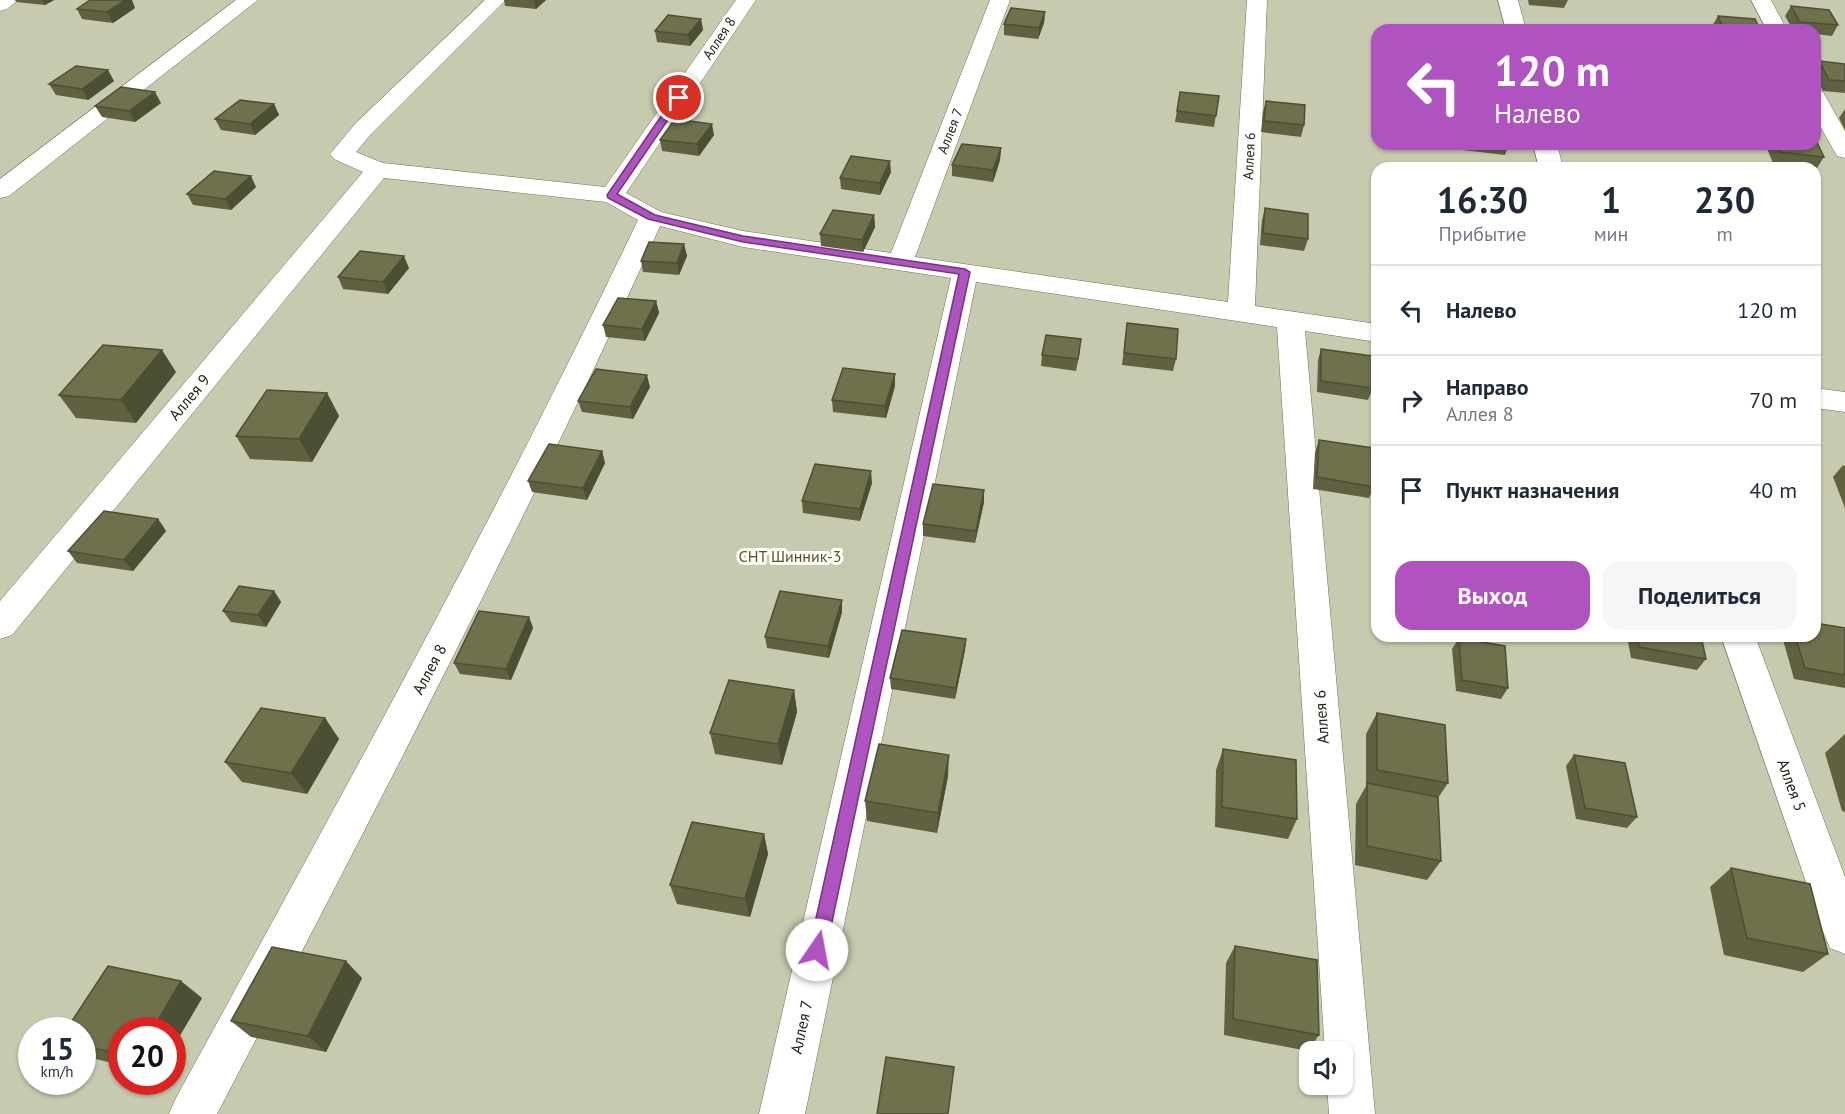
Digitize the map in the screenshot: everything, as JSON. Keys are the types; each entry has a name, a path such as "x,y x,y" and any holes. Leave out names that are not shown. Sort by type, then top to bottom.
{"lane":[{"path":"0,5 8,0"},
{"path":"0,191 248,0"},
{"path":"495,0 363,129 342,154 378,170 612,195 652,217 743,239 1371,332"},
{"name":"Аллея 8","path":"612,195 746,0"},
{"name":"Аллея 7","path":"900,262 999,0"},
{"name":"Аллея 6","path":"1241,313 1257,0"},
{"path":"1508,0 1514,24"},
{"path":"1761,0 1774,24"},
{"path":"1821,108 1845,151"},
{"name":"Аллея 9","path":"0,625 378,170"},
{"name":"Аллея 8","path":"192,1114 485,565 604,322 652,217"},
{"name":"Аллея 7","path":"782,1114 965,272"},
{"name":"Аллея 6","path":"1290,320 1352,1114"},
{"path":"1821,399 1845,402"},
{"name":"Аллея 5","path":"1740,642 1845,934"}],"green space":[{"name":"СНТ Шинник-3","path":"0,0 1845,0 1845,1114 0,1114"}],"building":[{"path":"90,0 126,0 107,12 77,9"},
{"path":"1791,6 1829,10 1838,25 1800,22"},
{"path":"1011,8 1045,12 1039,28 1004,24"},
{"path":"668,15 701,19 688,35 655,31"},
{"path":"1718,16 1755,19 1757,24 1721,24"},
{"path":"1821,61 1845,64 1845,81 1829,80"},
{"path":"76,66 108,70 82,89 49,84"},
{"path":"121,87 155,92 129,111 95,106"},
{"path":"1180,92 1219,96 1216,116 1177,111"},
{"path":"240,100 274,104 250,124 215,119"},
{"path":"1266,101 1305,105 1304,125 1264,121"},
{"path":"675,119 712,124 697,144 660,140"},
{"path":"962,144 1001,148 993,170 952,165"},
{"path":"1779,150 1821,150 1824,157 1780,152"},
{"path":"851,156 890,161 880,183 840,178"},
{"path":"214,171 251,176 225,199 187,194"},
{"path":"1265,208 1308,214 1308,239 1263,233"},
{"path":"833,210 874,215 862,240 820,234"},
{"path":"649,242 684,244 677,263 641,261"},
{"path":"360,251 404,256 383,282 338,277"},
{"path":"618,298 656,301 642,329 603,325"},
{"path":"1127,323 1178,329 1176,359 1124,353"},
{"path":"1046,335 1081,339 1078,359 1042,355"},
{"path":"103,345 162,350 121,400 59,395"},
{"path":"1321,349 1371,356 1371,388 1321,381"},
{"path":"843,368 895,374 885,406 832,400"},
{"path":"596,369 647,375 630,407 578,401"},
{"path":"267,390 327,393 299,439 236,436"},
{"path":"1319,440 1371,448 1371,486 1317,477"},
{"path":"549,444 602,451 583,488 528,481"},
{"path":"815,464 871,471 860,509 802,501"},
{"path":"933,484 984,490 976,531 923,524"},
{"path":"104,511 158,519 124,560 68,551"},
{"path":"239,586 274,591 258,615 223,611"},
{"path":"780,591 842,600 828,646 765,637"},
{"path":"479,611 529,617 506,669 454,663"},
{"path":"1821,624 1845,628 1845,675 1805,668 1797,642 1821,642"},
{"path":"902,630 966,639 956,688 890,678"},
{"path":"1459,642 1482,642 1505,646 1508,688 1462,680"},
{"path":"1638,642 1702,642 1706,659 1639,647"},
{"path":"729,680 794,690 778,744 710,733"},
{"path":"261,708 325,718 291,773 225,762"},
{"path":"1377,713 1445,725 1448,783 1377,770"},
{"path":"879,744 949,755 938,813 865,801"},
{"path":"1223,749 1296,760 1297,819 1222,807"},
{"path":"1574,755 1625,763 1637,817 1585,808"},
{"path":"1367,783 1438,797 1441,861 1367,846"},
{"path":"692,822 764,834 745,899 670,885"},
{"path":"1731,868 1810,884 1828,954 1747,938"},
{"path":"1235,946 1317,960 1319,1035 1233,1019"},
{"path":"272,947 346,961 308,1036 231,1021"},
{"path":"108,966 181,981 160,1017 108,1017 108,1051 96,1049 96,1017 75,1017"},
{"path":"886,1057 954,1067 948,1114 877,1114"}],"route":[{"path":"679,98 612,195 652,217 743,239 965,272 817,950"}]}
